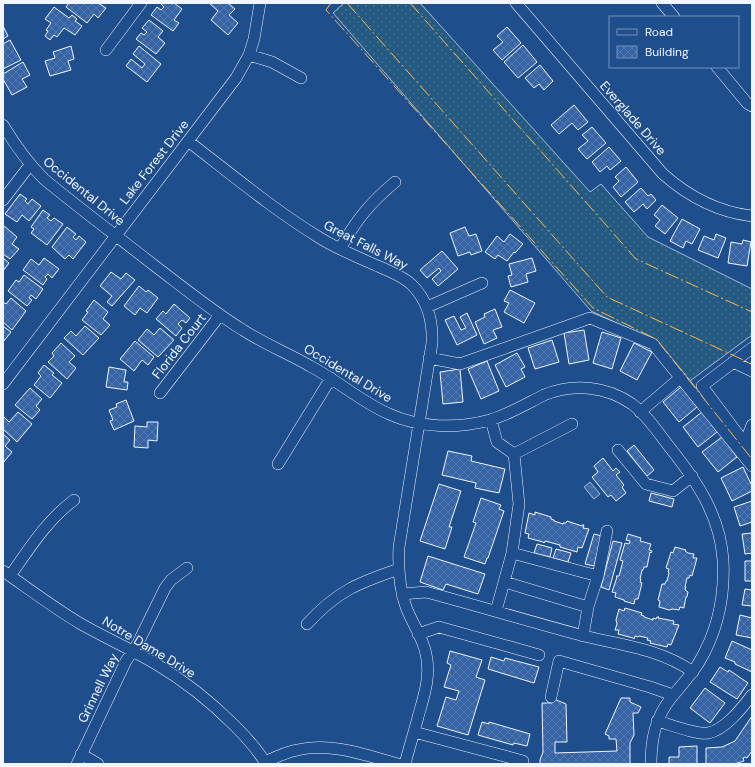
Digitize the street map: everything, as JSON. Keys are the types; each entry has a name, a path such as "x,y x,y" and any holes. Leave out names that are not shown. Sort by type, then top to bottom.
{"street":[{"path":"106,50 141,3"},
{"name":"Lake Forest Drive","path":"3,384 236,78 249,55 254,39 260,3"},
{"name":"Everglade Drive","path":"516,3 663,174 690,196 706,204 722,210 752,216"},
{"path":"662,3 673,16"},
{"path":"249,55 272,62 302,78"},
{"path":"718,68 752,106"},
{"name":"Occidental Drive","path":"3,125 14,144 30,165 56,190 220,315 262,342 309,365 378,408 401,419 419,423 448,426 465,425 491,420 516,410 543,396 557,391 579,387 609,392 623,399 640,412 692,476 706,499 715,519 721,542 724,574 722,601 709,643 693,672 673,695 661,712 653,735 651,764"},
{"name":"Great Falls Way","path":"188,141 295,223 340,249 400,276 416,289 427,307 431,320 432,332 399,547 399,569 402,594 426,655 428,672 427,686 405,764"},
{"path":"3,200 30,165"},
{"path":"340,249 364,211 395,182"},
{"path":"427,307 482,283"},
{"name":"Florida Court","path":"160,393 220,315"},
{"path":"429,358 460,364 590,318 653,344 752,466"},
{"path":"752,348 702,386 752,453"},
{"path":"733,362 752,371"},
{"path":"278,464 331,378"},
{"path":"640,412 680,378"},
{"path":"491,420 496,442 514,454"},
{"path":"514,454 572,424"},
{"path":"745,443 752,426"},
{"path":"618,450 646,484 673,491 692,476"},
{"path":"496,611 512,553 519,504 514,454"},
{"path":"6,573 61,510 74,500"},
{"path":"583,636 588,607 598,576 607,531"},
{"path":"512,553 598,576"},
{"name":"Grinnell Way","path":"79,759 126,661 133,652 165,588 171,580 187,568"},
{"path":"307,624 321,608 350,588 369,579 399,569"},
{"name":"Notre Dame Drive","path":"6,573 48,603 163,668 201,695 245,736 266,763"},
{"path":"505,582 588,607"},
{"path":"402,594 426,592 583,636 654,652 671,659 693,672"},
{"path":"418,634 439,627 540,655"},
{"path":"551,698 559,661 673,695"},
{"path":"657,721 700,733 707,733 722,727 743,707 752,695"},
{"path":"414,732 523,761"},
{"path":"266,763 285,753 323,747 340,748 398,764"},
{"path":"79,759 98,764"}],"shaded area":[{"path":"344,3 420,3 590,192 601,184 648,237 752,289 752,335 683,386 653,340 591,311 333,13"}],"water":[{"path":"590,482 600,494 594,499 584,487"}],"building":[{"path":"69,3 98,3 106,8 98,18 94,14 87,23 66,7"},
{"path":"160,3 174,3 182,9 174,20 179,23 173,31 151,15 157,7 161,10 164,7"},
{"path":"209,3 228,3 235,9 229,15 238,23 228,35 211,20 218,11"},
{"path":"54,7 69,18 72,15 77,19 75,21 82,26 75,35 64,28 57,37 54,35 50,40 45,36 48,31 46,30 51,23 45,19"},
{"path":"149,20 163,31 158,37 165,43 156,54 136,39 141,33 144,35 147,32 142,28"},
{"path":"3,26 8,36 3,39"},
{"path":"507,27 521,43 502,60 493,50 503,42 497,36"},
{"path":"10,40 21,60 3,69 3,44"},
{"path":"523,45 537,62 518,78 504,62"},
{"path":"71,46 74,59 68,61 71,70 50,76 45,61 55,58 53,52"},
{"path":"139,46 161,64 147,82 126,66 131,59 142,68 145,64 133,54"},
{"path":"23,62 30,75 22,79 27,87 12,95 3,79 3,74"},
{"path":"540,65 553,81 544,90 539,84 534,88 525,78"},
{"path":"574,105 588,122 578,130 572,123 559,134 551,125"},
{"path":"592,127 606,143 587,159 578,149 588,141 582,135"},
{"path":"609,147 621,161 610,170 607,166 600,172 592,162"},
{"path":"626,167 638,182 621,197 613,187 619,181 615,177"},
{"path":"641,188 648,196 651,194 656,200 647,209 643,204 634,212 625,202"},
{"path":"20,194 27,199 25,201 28,204 32,199 41,206 29,221 22,215 17,222 5,214"},
{"path":"662,205 678,218 665,234 655,226 660,220 654,215"},
{"path":"43,210 50,215 47,218 51,221 54,218 63,224 47,245 31,233 34,229 31,227"},
{"path":"682,219 700,229 692,244 686,241 683,248 670,241"},
{"path":"3,225 17,237 12,244 19,249 10,259 3,254"},
{"path":"67,227 76,234 73,237 76,240 79,236 86,242 73,259 69,255 65,259 52,247"},
{"path":"465,227 469,236 476,234 482,251 471,255 470,252 458,256 450,233"},
{"path":"510,234 523,244 507,261 498,255 495,259 485,252 497,236 504,242"},
{"path":"716,234 726,238 718,258 698,250 704,236 714,240"},
{"path":"743,240 751,242 747,266 728,263 731,242 742,244"},
{"path":"442,251 458,269 438,286 432,279 441,271 439,268 427,278 420,270"},
{"path":"3,258 9,263 3,271"},
{"path":"44,258 59,269 52,278 48,274 45,277 47,279 43,285 23,270 31,259 39,265"},
{"path":"532,258 536,271 526,274 528,282 511,287 508,276 512,275 509,264"},
{"path":"111,272 121,279 126,273 135,280 112,306 107,302 112,296 100,286"},
{"path":"24,275 43,289 36,299 31,295 29,298 32,300 27,306 8,291 16,280 19,282"},
{"path":"139,286 146,292 148,290 158,298 147,313 140,308 135,315 124,306"},
{"path":"510,290 535,303 524,323 504,312 509,303 504,301"},
{"path":"11,298 26,311 12,330 3,322 3,302 6,304"},
{"path":"94,300 108,312 103,319 110,325 101,335 82,320 88,312 86,311"},
{"path":"174,304 190,318 186,323 182,320 178,324 182,328 176,336 156,319 163,311 166,314"},
{"path":"495,309 502,327 493,330 497,338 484,344 475,322 485,317 484,314"},
{"path":"467,313 477,335 457,345 445,320 454,316 461,330 466,328 460,317"},
{"path":"3,326 11,332 3,342"},
{"path":"85,326 99,338 83,355 64,338 71,331 76,336"},
{"path":"160,328 174,340 158,357 138,340 147,329 154,335"},
{"path":"584,330 589,360 569,364 564,333"},
{"path":"602,332 621,338 612,369 593,363"},
{"path":"552,340 559,362 535,369 528,348"},
{"path":"135,341 154,357 148,365 142,360 134,371 120,359"},
{"path":"61,343 75,356 69,362 76,368 67,379 48,362 54,356 52,353"},
{"path":"634,343 652,352 637,380 620,371"},
{"path":"517,353 525,367 521,369 525,377 506,387 495,365"},
{"path":"487,361 499,391 481,399 468,369"},
{"path":"44,365 54,373 52,375 62,383 50,398 34,385 41,376 38,373"},
{"path":"109,367 126,370 124,382 128,382 127,390 106,387"},
{"path":"460,369 463,402 443,404 440,372"},
{"path":"681,387 697,407 679,422 663,402"},
{"path":"30,388 42,399 36,406 40,410 32,419 15,405"},
{"path":"126,400 134,421 114,430 110,421 113,420 109,410 117,407 116,404"},
{"path":"18,412 32,424 17,442 3,429 3,418 4,417 9,422"},
{"path":"702,412 717,432 698,447 683,427"},
{"path":"147,422 158,422 157,441 148,440 148,448 134,447 135,426 147,427"},
{"path":"3,434 10,440 5,446 12,452 3,463"},
{"path":"722,437 737,457 718,472 702,452"},
{"path":"634,445 654,470 647,476 627,451"},
{"path":"448,451 472,456 471,461 505,469 499,493 475,488 476,483 442,475"},
{"path":"603,458 613,471 616,468 620,472 616,475 624,485 622,487 626,493 616,501 611,495 608,497 592,477 598,472 594,466"},
{"path":"743,467 752,486 752,491 732,501 721,478"},
{"path":"439,484 461,491 449,527 452,527 445,549 420,541"},
{"path":"651,493 674,499 672,507 649,501"},
{"path":"481,498 501,505 499,509 504,511 485,564 464,557 476,523 473,522"},
{"path":"752,501 752,522 740,526 734,507"},
{"path":"535,512 551,517 554,521 563,524 567,521 582,526 584,525 583,528 589,529 582,548 578,547 577,552 560,547 560,545 545,541 544,543 528,538 529,534 525,533 529,513 535,515"},
{"path":"752,533 752,553 745,554 742,534"},
{"path":"594,534 602,536 594,566 585,564"},
{"path":"628,534 641,538 640,541 651,544 649,550 652,551 651,553 650,552 647,567 644,567 642,570 640,582 642,583 638,599 635,599 634,604 615,597 616,593 612,592 617,577 616,576 619,576 623,561 620,560 625,543 629,544 630,541 626,540"},
{"path":"613,541 622,543 609,590 601,587"},
{"path":"537,544 552,548 550,557 534,553"},
{"path":"675,547 694,554 693,558 697,558 692,576 690,575 689,578 687,578 685,590 688,592 684,608 680,607 679,610 669,610 659,607 660,601 658,600 662,584 665,584 667,581 669,569 666,568 671,552 673,553"},
{"path":"556,549 571,553 568,562 553,558"},
{"path":"428,556 485,574 478,594 446,584 443,590 420,582"},
{"path":"745,561 752,561 752,581 745,581"},
{"path":"745,589 752,590 752,606 742,605"},
{"path":"625,608 642,613 641,615 644,617 653,620 653,618 656,619 659,617 658,618 674,621 673,624 679,625 671,645 668,644 667,647 650,643 651,641 647,640 648,638 635,636 634,639 618,634 619,630 615,630 617,624 616,620 619,609 624,611"},
{"path":"740,615 752,618 752,638 736,635"},
{"path":"732,641 752,650 752,672 725,658"},
{"path":"450,651 482,660 476,677 485,680 468,735 437,726 446,697 456,700 459,691 444,687 451,665 447,663"},
{"path":"491,657 504,661 505,658 539,667 534,683 488,669"},
{"path":"720,667 728,672 729,670 748,683 737,699 710,682"},
{"path":"705,688 725,703 710,723 690,708"},
{"path":"621,698 630,698 630,702 641,707 638,713 633,713 634,735 630,743 630,764 540,764 543,752 542,703 552,703 554,699 566,704 567,742 555,742 555,753 617,751 616,739 609,739 609,736 605,734"},
{"path":"752,716 752,751 747,758 745,757 743,758 744,761 734,764 706,764 706,748 722,747 735,741"},
{"path":"482,722 489,724 489,722 530,734 527,746 514,743 513,745 478,735"},
{"path":"697,746 697,764 669,764 669,757 679,757 679,747"}],"power":[{"path":"331,3 326,10 593,308 656,339 752,459"},
{"path":"347,3 607,297 752,364"},
{"path":"410,3 636,259 752,312"}]}
